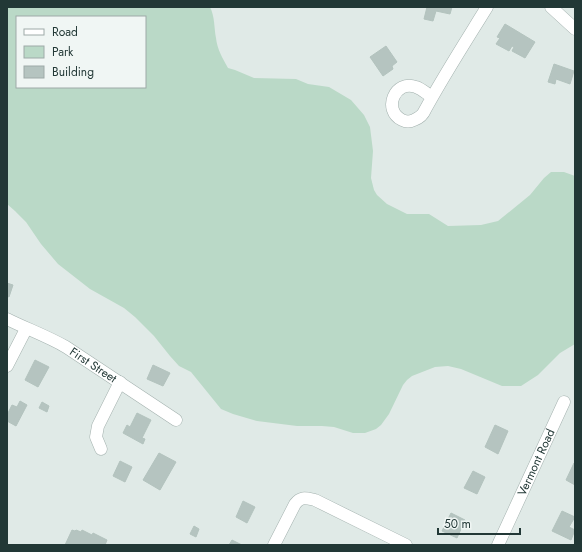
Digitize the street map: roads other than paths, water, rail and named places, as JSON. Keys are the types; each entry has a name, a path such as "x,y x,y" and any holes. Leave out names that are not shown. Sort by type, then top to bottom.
{"street":[{"path":"432,97 487,7"},
{"path":"551,7 575,30"},
{"name":"First Street","path":"7,319 66,347 176,420"},
{"path":"7,366 26,329"},
{"path":"101,449 96,436 98,426 120,382"},
{"name":"Vermont Road","path":"498,545 564,402"},
{"path":"274,545 295,504 302,498 315,500 388,541 406,545"}]}
